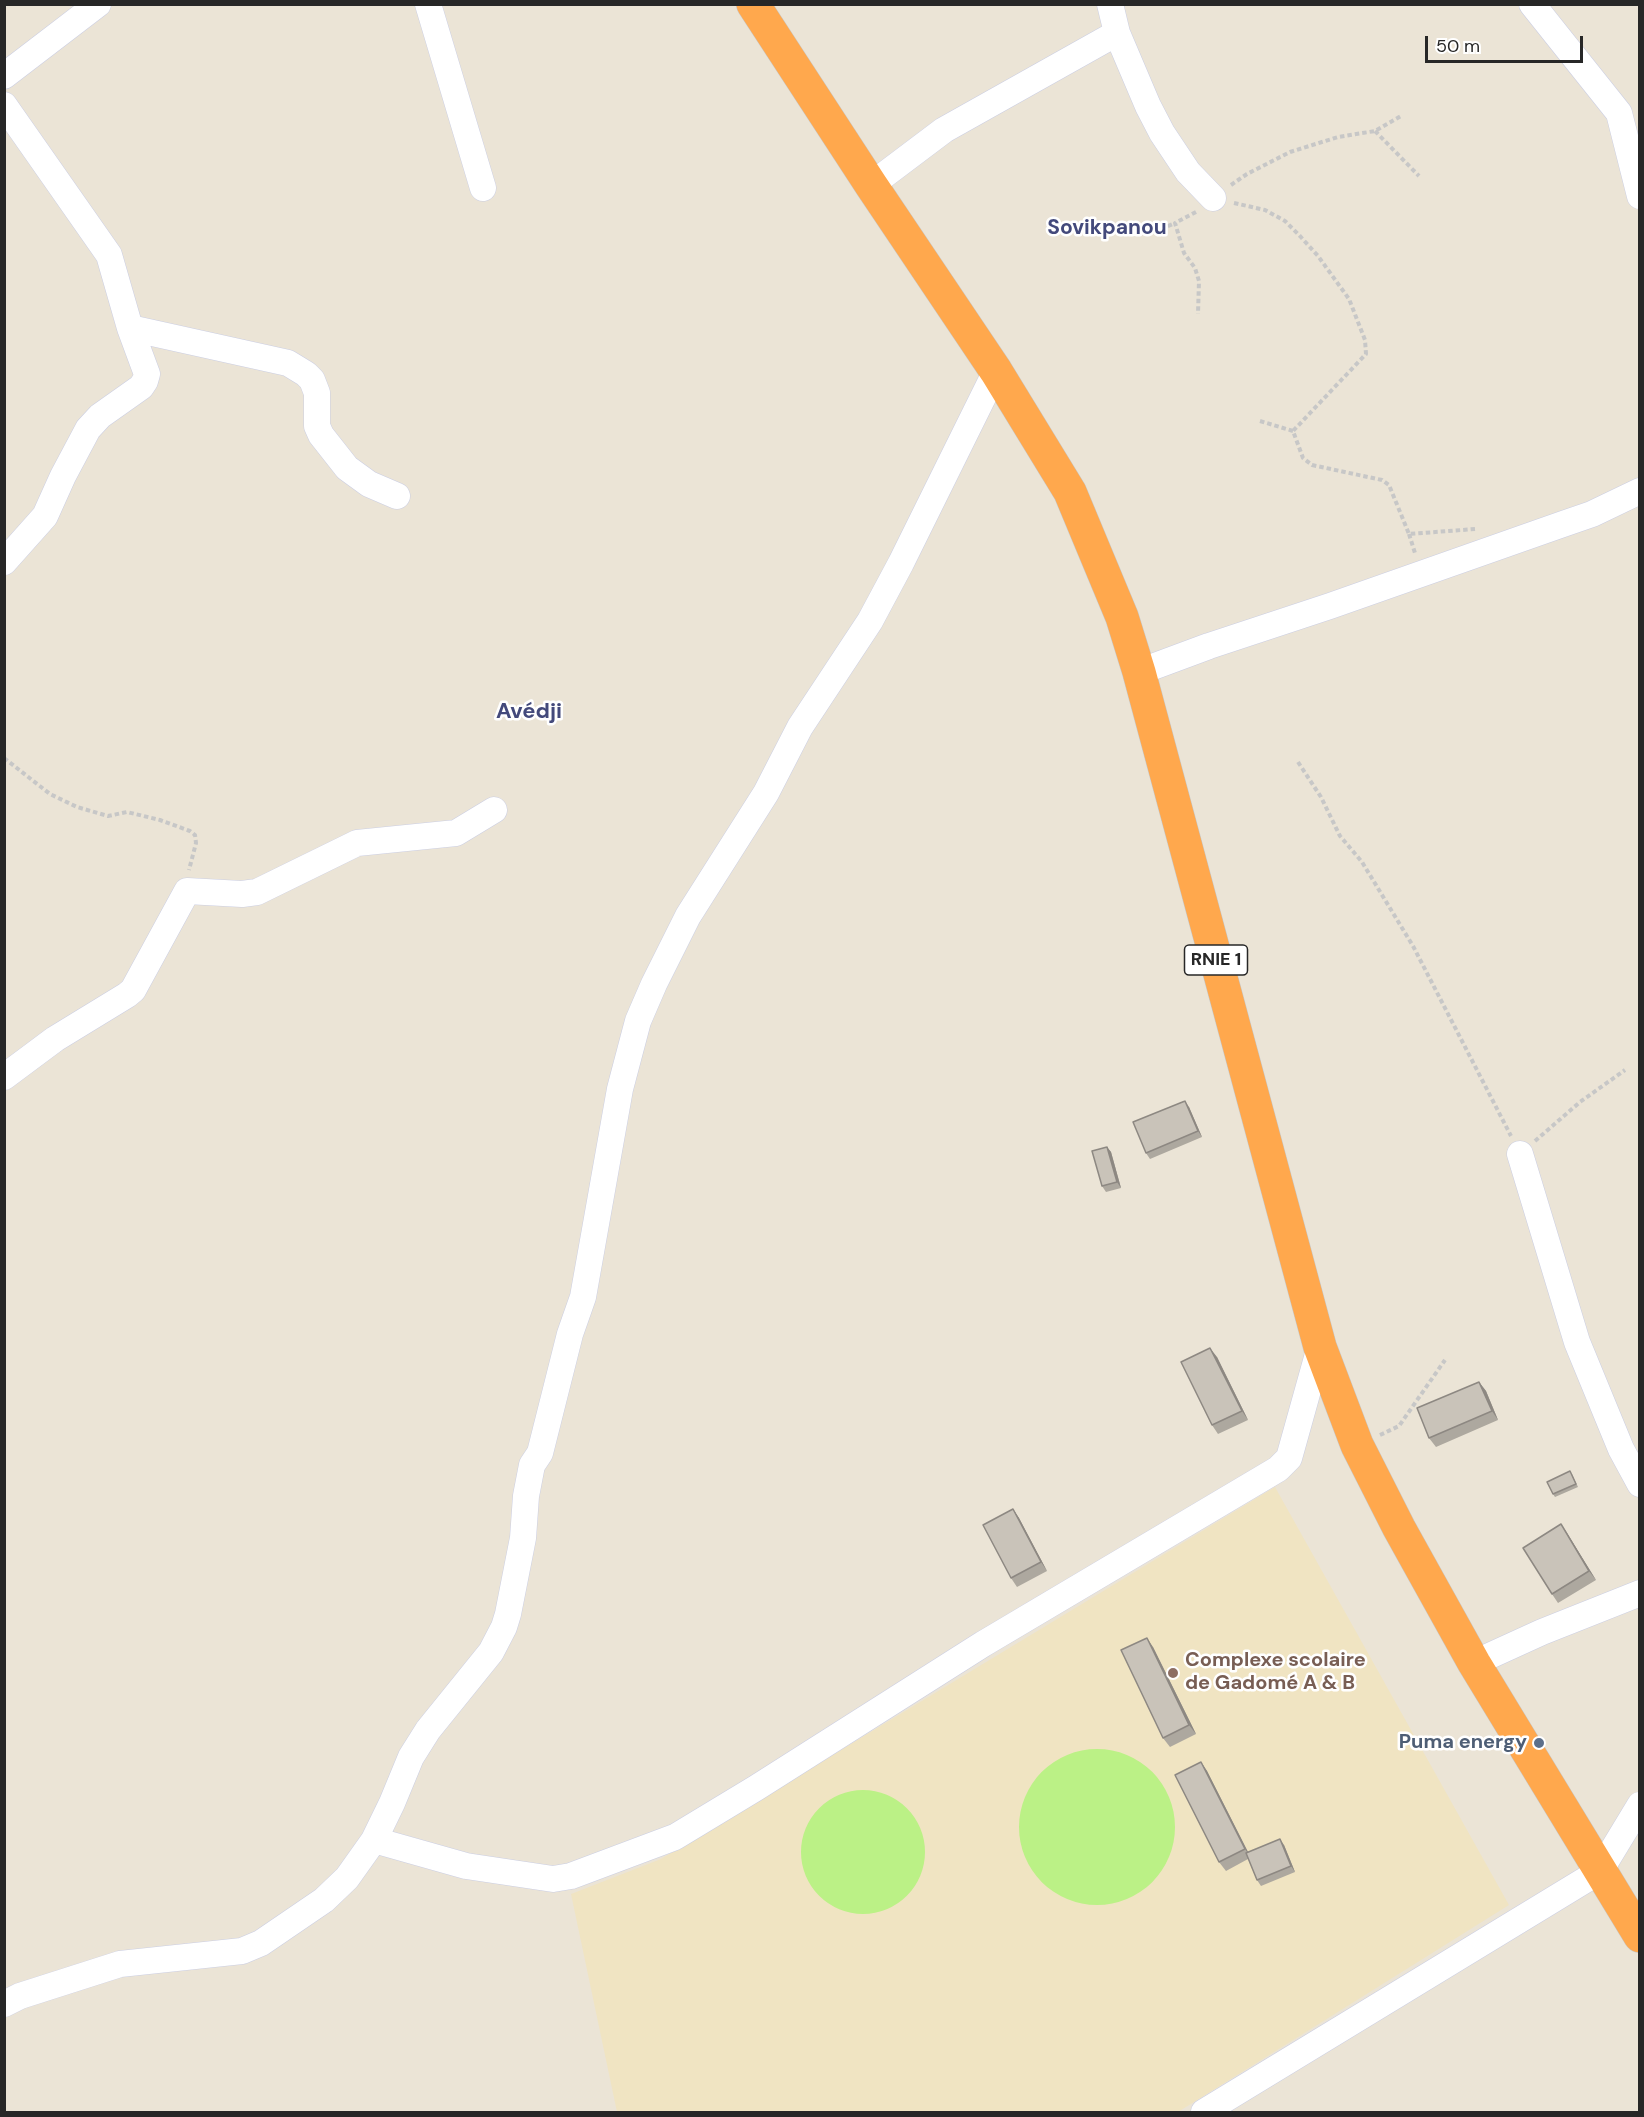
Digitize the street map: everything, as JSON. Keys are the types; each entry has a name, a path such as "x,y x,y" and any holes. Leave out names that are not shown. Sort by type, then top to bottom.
{"highway":[{"name":"RNIE 1","path":"753,4 871,186 996,371 1070,492 1122,616 1139,672 1320,1347 1357,1445 1474,1663 1640,1936"}],"street":[{"path":"4,76 98,4"},
{"path":"428,4 483,188"},
{"path":"1110,4 1117,33 1162,133 1188,172 1214,198"},
{"path":"1532,4 1619,113 1640,196"},
{"path":"871,186 944,130 1117,33"},
{"path":"4,105 109,255 130,328 147,374 141,387 100,416 88,429 45,516 4,562"},
{"path":"130,328 288,363 306,374 312,380 317,393 317,426 321,435 347,468 369,484 397,495"},
{"path":"4,2004 20,1996 120,1964 252,1948 324,1900 346,1878 374,1840 411,1757 421,1740 491,1652 504,1627 523,1538 526,1496 532,1465 540,1453 570,1334 583,1297 620,1089 628,1054 642,1012 662,966 688,916 766,793 800,727 870,621 996,371"},
{"path":"1139,672 1209,645 1330,606 1563,525 1640,491"},
{"path":"4,1077 55,1038 133,990 187,891 242,894 256,892 357,843 456,833 494,810"},
{"path":"1520,1154 1577,1342 1621,1449 1640,1484"},
{"path":"374,1840 466,1866 553,1879 571,1876 675,1837 776,1776 983,1644 1278,1469 1289,1458 1320,1347"},
{"path":"1474,1663 1561,1624 1640,1593"},
{"path":"1204,2112 1600,1871 1640,1805"}],"path":[{"path":"1154,232 1199,210 1247,174 1290,152 1338,137 1375,131 1401,116"},
{"path":"1375,131 1419,176"},
{"path":"1214,198 1264,210 1285,221 1318,256 1348,299 1365,340 1366,354 1293,431"},
{"path":"1175,223 1184,254 1195,268 1199,281 1198,314"},
{"path":"1260,421 1293,431"},
{"path":"1293,431 1304,458 1312,465 1382,480 1389,485 1409,534 1483,529"},
{"path":"4,758 50,794 77,807 108,816 127,812 160,820 190,831 195,835 196,843 189,869 187,891"},
{"path":"1298,762 1321,798 1340,836 1362,862 1413,946 1520,1154 1580,1102 1625,1070"},
{"path":"1391,1430 1399,1426 1445,1360"}],"shaded area":[{"name":"Complexe scolaire de Gadomé A & B","path":"1275,1487 1509,1905 1178,2112 617,2112 571,1894 661,1859"}],"green space":[{"path":"1097,1749 1112,1750 1127,1755 1141,1762 1152,1772 1162,1783 1169,1797 1174,1812 1174,1842 1169,1857 1162,1871 1152,1882 1141,1892 1127,1899 1112,1904 1097,1905 1082,1904 1067,1899 1053,1892 1042,1882 1032,1871 1025,1857 1020,1842 1019,1827 1020,1812 1025,1797 1032,1783 1042,1772 1053,1762 1067,1755 1082,1750"},
{"path":"863,1790 887,1794 907,1808 921,1828 925,1852 921,1876 907,1896 887,1910 863,1914 839,1910 819,1896 805,1876 801,1852 805,1828 819,1808 839,1794"}],"building":[{"path":"1185,1101 1198,1131 1146,1153 1133,1122"},
{"path":"1107,1147 1117,1182 1102,1186 1092,1151"},
{"path":"1210,1348 1242,1411 1212,1425 1181,1362"},
{"path":"1479,1382 1492,1411 1429,1438 1417,1408"},
{"path":"1570,1471 1576,1484 1553,1494 1547,1482"},
{"path":"1013,1509 1041,1562 1011,1578 983,1525"},
{"path":"1561,1524 1589,1571 1552,1594 1523,1548"},
{"path":"1147,1638 1189,1725 1163,1738 1121,1650"},
{"path":"1201,1762 1245,1849 1219,1862 1175,1775"},
{"path":"1280,1839 1291,1866 1257,1880 1246,1853"}],"place":[{"name":"Complexe scolaire de Gadomé A & B","path":"1173,1673"},
{"name":"Puma energy","path":"1539,1743"}],"district":[{"name":"Sovikpanou","path":"1107,228"},
{"name":"Avédji","path":"529,712"}]}
